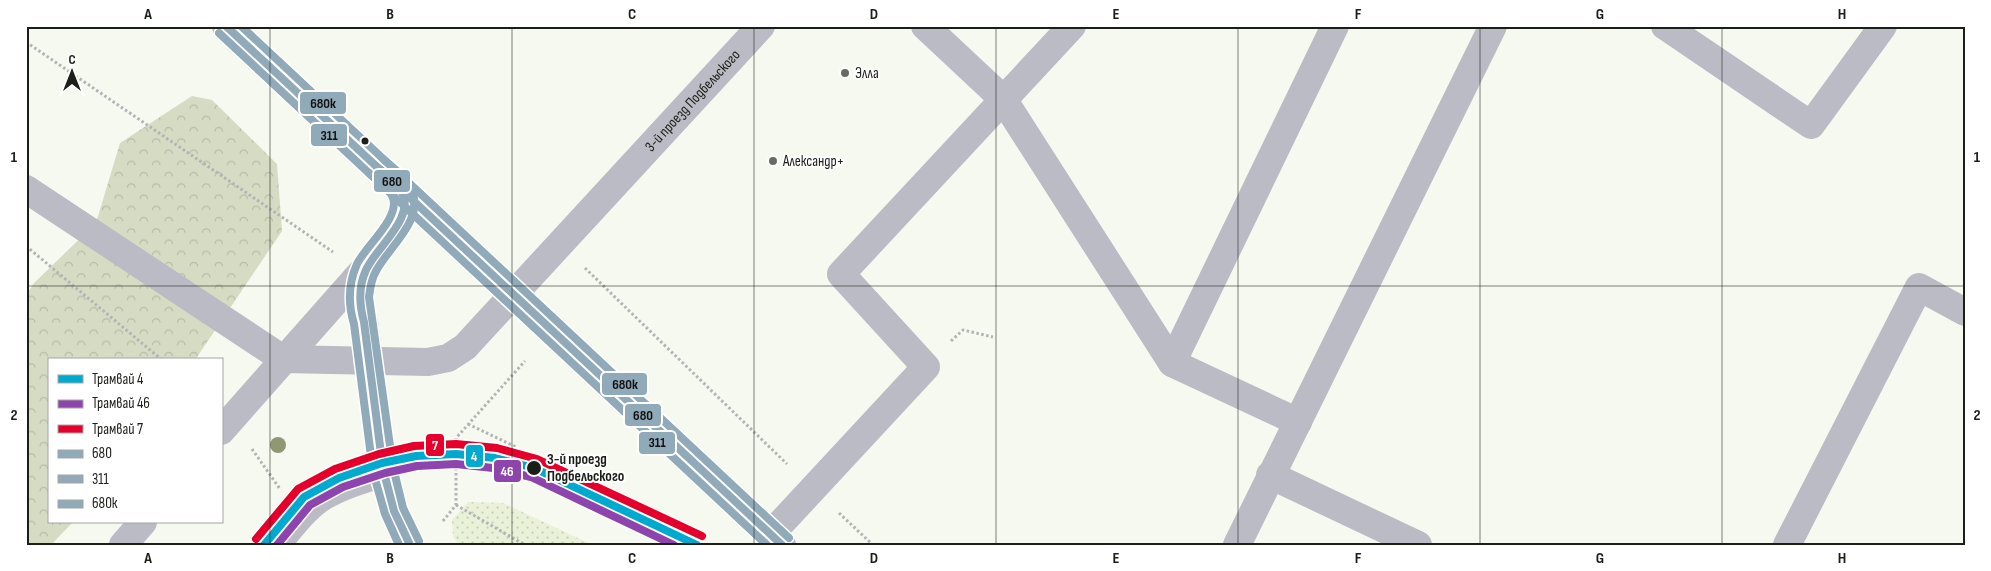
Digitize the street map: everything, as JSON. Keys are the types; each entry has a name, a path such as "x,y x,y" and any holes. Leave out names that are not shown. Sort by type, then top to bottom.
{"street":[{"path":"226,26 776,540 812,488 926,367 841,274 1072,26"},
{"name":"3-й проезд Подбельского","path":"283,359 428,362 448,358 466,347 761,26"},
{"path":"926,26 1003,99 1172,363 1298,422"},
{"path":"1172,363 1335,26"},
{"path":"1237,545 1493,26"},
{"path":"1665,26 1812,125 1883,26"},
{"path":"26,189 283,359"},
{"path":"402,190 405,203 401,217 375,256 361,283 359,303 364,322 384,473 394,511 410,545"},
{"path":"227,424 375,256 399,238 419,233 439,235 466,250 484,274 488,293 487,314 479,333"},
{"path":"1787,545 1919,287 1965,312"},
{"path":"364,322 374,339 389,353 408,361"},
{"path":"276,545 299,518 324,496 354,482 384,473"},
{"path":"1270,475 1418,545"},
{"path":"123,545 141,524"}],"path":[{"path":"26,42 340,256"},
{"path":"26,246 160,358"},
{"path":"582,265 873,545"},
{"path":"962,330 992,337"},
{"path":"443,521 456,505 456,438 526,361"},
{"path":"227,424 299,518"},
{"path":"468,424 516,447"},
{"path":"456,505 526,545"}],"green space":[{"path":"192,96 212,100 277,164 282,231 196,358 48,358 48,524 71,524 51,545 26,545 26,295 34,283 96,223 120,143"},
{"path":"468,502 503,503 593,545 459,545 453,537 452,520"}],"tram line":[{"name":"7","path":"256,539 298,489 335,469 379,454 414,446 456,444 497,448 537,459 702,536"},
{"name":"4","path":"264,545 304,497 339,478 382,463 416,456 456,454 495,458 534,468 697,545"},
{"name":"46","path":"277,545 310,505 343,487 385,473 417,466 456,464 493,468 531,477 674,545"}],"transit line":[{"name":"680","path":"226,26 782,545"},
{"name":"680к","path":"241,26 789,538"},
{"name":"311","path":"219,33 767,545"},
{"name":"680к","path":"383,159 405,178 414,198 414,210 410,221 376,271 371,283 369,297 393,467 403,508 419,541"},
{"name":"680","path":"376,166 399,186 404,201 404,211 400,222 366,270 362,283 360,302 383,469 394,511 410,545"},
{"name":"311","path":"369,173 389,191 393,198 394,206 387,223 357,264 352,279 350,302 373,472 385,514 399,545"}],"place":[{"name":"Элла","path":"845,73"},
{"name":"Александр+","path":"773,161"},
{"name":"3-й проезд Подбельского","path":"534,468"}]}
